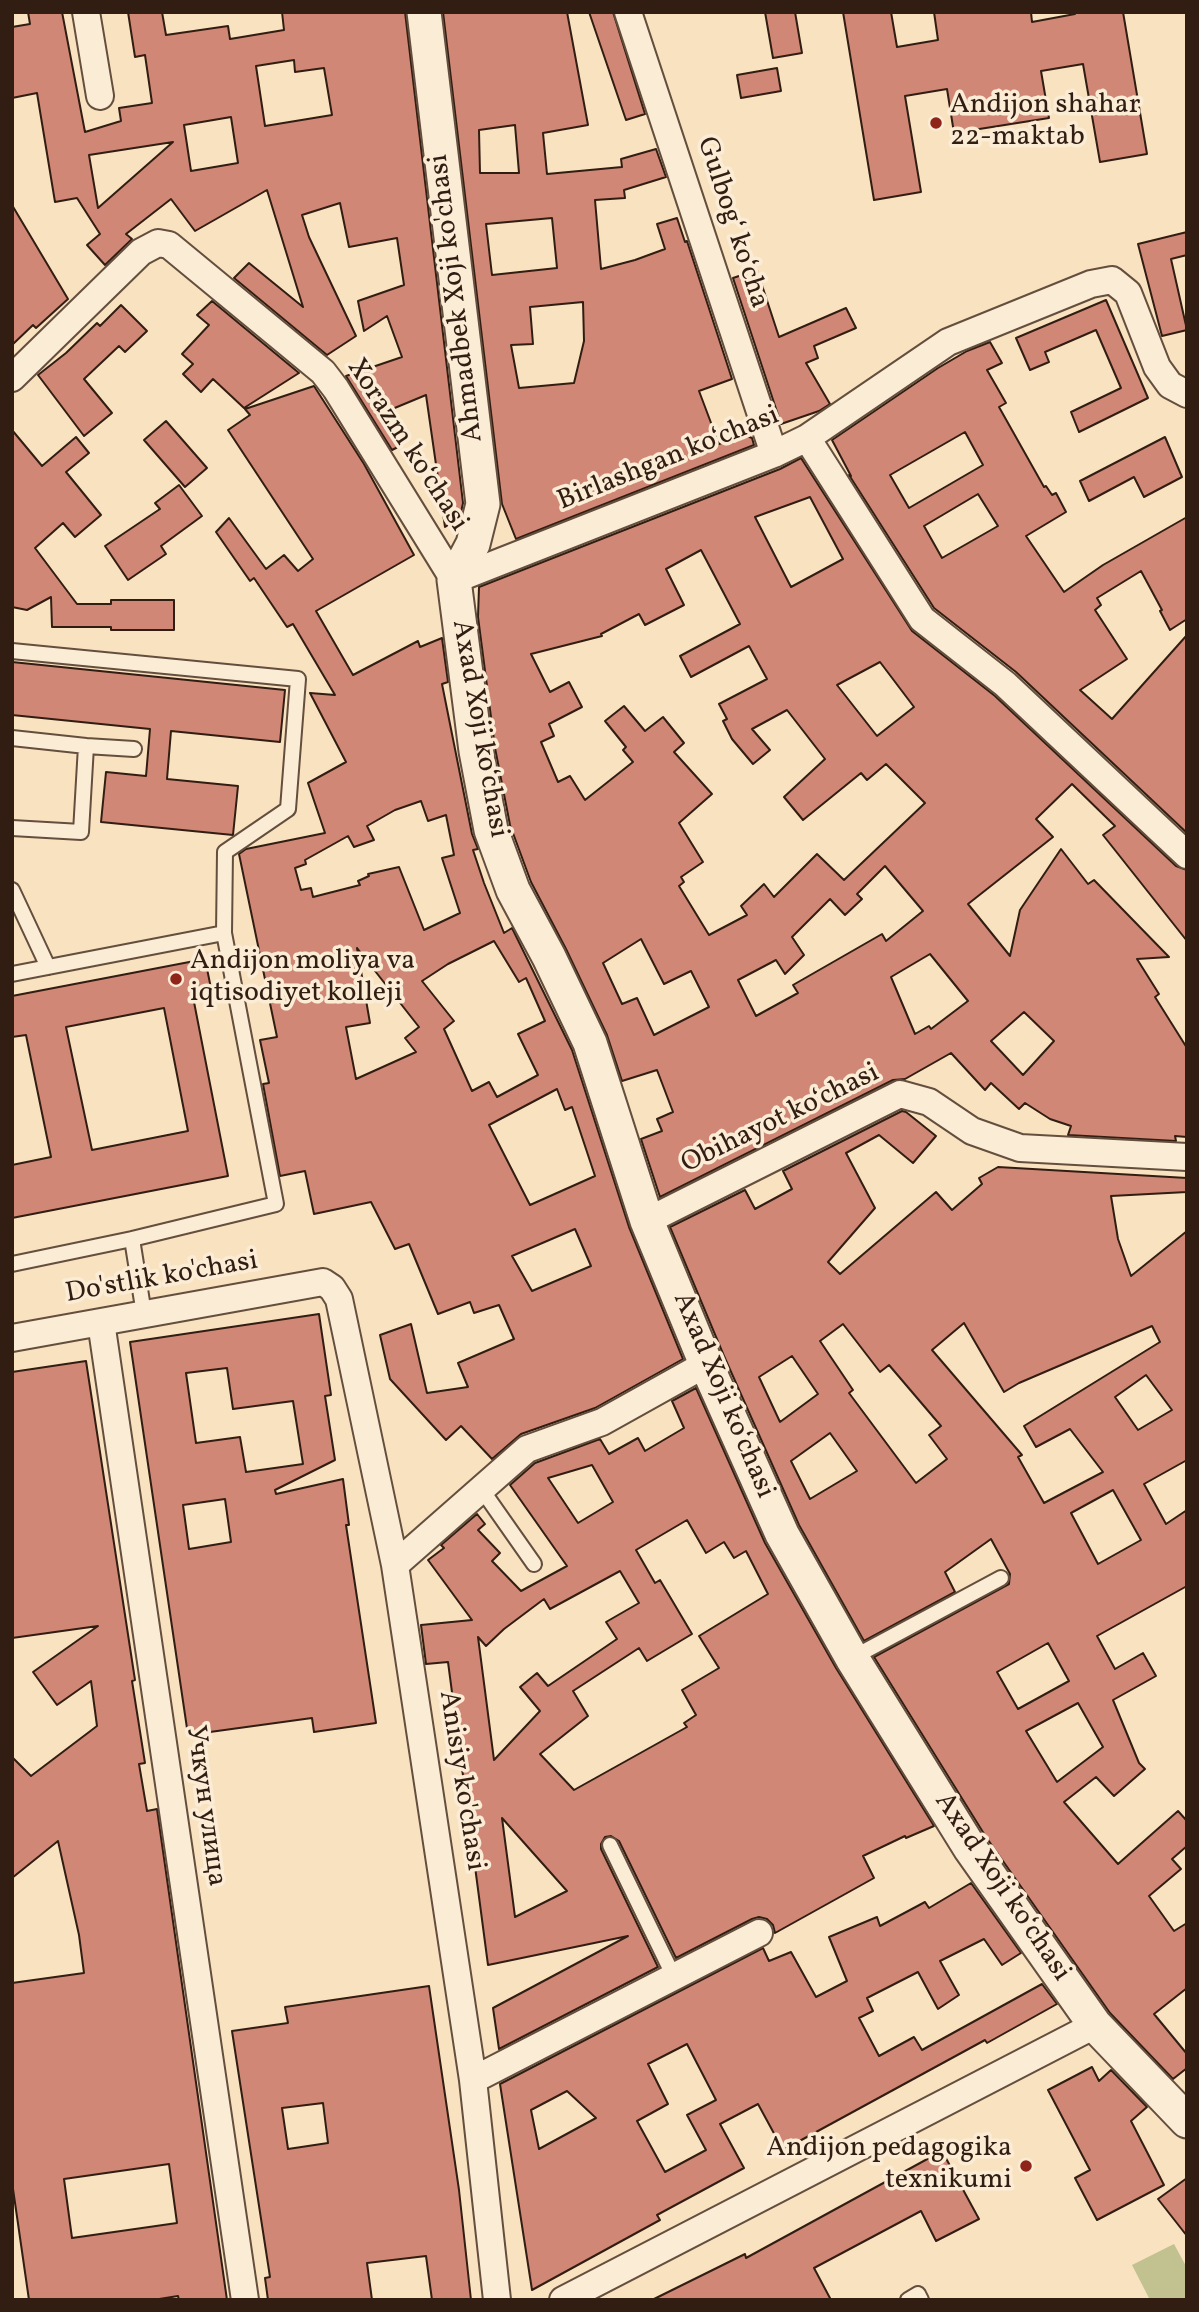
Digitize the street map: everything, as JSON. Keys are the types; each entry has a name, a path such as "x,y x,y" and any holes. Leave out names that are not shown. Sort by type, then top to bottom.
{"street":[{"path":"86,12 100,96"},
{"name":"Ahmadbek Xoji ko'chasi","path":"424,12 483,504 473,544 454,580"},
{"name":"Gulbogʻ koʻcha","path":"628,12 774,454"},
{"name":"Xorazm koʻchasi","path":"12,378 141,252 158,243 169,245 323,372 454,580"},
{"path":"807,438 948,342 1091,284 1112,281 1128,293 1157,367 1170,385 1187,394"},
{"name":"Birlashgan koʻchasi","path":"454,580 774,454 807,438 922,619 1005,684 1187,855"},
{"name":"Axad Xoji koʻchasi","path":"454,580 476,751 491,830 513,890 549,957 590,1044 647,1221 706,1364 782,1534 852,1658 970,1848 1096,2025 1187,2121"},
{"name":"Obihayot koʻchasi","path":"647,1221 900,1094 929,1102 972,1131 1020,1148 1187,1157"},
{"name":"Do'stlik ko'chasi","path":"12,1338 323,1282"},
{"name":"Anisiy ko'chasi","path":"323,1282 332,1288 339,1300 395,1565 473,2080 497,2300"},
{"name":"Учкун улица","path":"101,1322 245,2300"},
{"path":"395,1565 527,1448 602,1422 706,1364"},
{"path":"473,2080 759,1933"},
{"path":"563,2300 1096,2025"}],"lane":[{"path":"12,651 298,678 288,809 225,852 224,933 276,1204 132,1239 12,1264"},
{"path":"12,738 134,749"},
{"path":"12,828 81,832 86,746"},
{"path":"13,894 48,967"},
{"path":"12,974 224,933"},
{"path":"132,1239 144,1314"},
{"path":"480,1488 534,1564"},
{"path":"852,1658 1001,1578"},
{"path":"610,1845 674,1978"},
{"path":"908,2300 918,2294 921,2300"}],"green space":[{"path":"1174,2244 1187,2268 1187,2300 1150,2300 1132,2265"}],"building":[{"path":"28,12 62,12 85,132 121,121 119,108 152,103 145,55 135,57 128,12 162,12 166,35 228,26 230,39 284,30 282,12 405,12 463,503 460,517 445,527 426,395 385,412 402,445 392,450 346,376 402,357 387,316 364,331 358,301 404,285 397,238 349,247 340,203 302,215 309,237 356,336 327,355 234,278 249,263 303,307 267,190 195,231 171,199 126,234 132,239 105,265 87,245 100,234 77,198 55,202 37,93 12,98 12,27 30,24","holes":["294,60 295,72 324,68 332,115 265,126 256,66","231,117 238,163 191,171 184,125","173,142 98,208 89,155"]},
{"path":"443,12 567,12 588,125 543,133 547,174 622,167 621,159 656,149 666,177 624,190 625,198 595,200 601,269 665,249 657,224 677,218 732,379 699,391 719,444 744,435 752,438 754,445 516,539 502,504","holes":["515,125 519,173 480,173 479,130","552,218 557,268 492,275 486,224","583,302 584,341 574,383 519,388 511,345 533,344 530,307"]},
{"path":"589,12 613,12 645,114 626,120"},
{"path":"765,12 795,12 802,53 773,58"},
{"path":"843,12 891,12 897,47 938,40 934,12 1031,12 1032,22 1075,14 1074,12 1123,12 1147,154 1100,162 1083,64 1041,71 1049,118 954,133 947,89 905,96 921,192 874,200"},
{"path":"777,68 781,91 741,98 737,75"},
{"path":"12,205 68,299 36,328 33,325 12,345"},
{"path":"1187,232 1187,255 1171,259 1187,330 1162,336 1138,244"},
{"path":"757,270 779,337 846,308 856,328 814,346 818,358 806,363 830,404 819,411 781,424 733,278"},
{"path":"1106,300 1148,398 1079,432 1071,412 1121,388 1096,330 1045,352 1049,362 1030,370 1016,338"},
{"path":"212,301 299,373 244,408 213,379 201,392 183,374 193,364 182,354 209,325 197,315"},
{"path":"121,305 147,331 125,352 119,346 84,379 112,413 84,436 38,375 97,323 100,326"},
{"path":"990,342 1002,363 987,370 1006,403 999,407 1044,487 1046,486 1052,495 1056,493 1066,512 1026,536 1064,592 1103,565 1187,517 1187,619 1170,630 1141,571 1097,598 1101,605 1095,610 1127,659 1080,690 1112,719 1187,635 1187,833 1016,672 934,608 849,475 851,476 832,440 967,351","holes":["965,432 983,465 909,508 890,475","978,494 998,526 942,558 924,526"]},
{"path":"314,386 364,464 414,555 316,611 353,675 418,641 420,647 442,638 448,682 442,684 472,834 478,849 473,850 484,883 504,933 512,928 572,1050 629,1227 683,1359 595,1408 521,1434 492,1459 461,1426 446,1440 390,1379 380,1335 411,1324 427,1393 468,1387 458,1363 514,1339 499,1305 474,1313 470,1302 438,1314 409,1244 395,1249 371,1202 314,1214 305,1171 280,1176 263,1084 269,1083 260,1040 277,1037 239,854 246,849 325,833 308,783 346,762 310,693 335,695 293,624 287,627 254,578 250,581 216,532 229,518 266,569 284,555 298,571 313,559 228,430 250,415 245,409","holes":["421,801 428,821 446,815 454,855 442,858 460,913 424,930 399,867 368,874 369,876 358,881 360,885 313,897 311,888 301,890 295,868 306,864 305,860 348,836 354,847 374,840 367,826 395,810","494,941 519,982 526,978 545,1021 518,1034 538,1075 497,1097 489,1082 472,1091 444,1029 454,1021 422,981 448,964","357,948 419,1027 405,1038 416,1052 356,1079 346,1027 370,1023","557,1089 565,1110 572,1107 595,1176 530,1205 489,1125","575,1229 591,1266 532,1291 512,1256"]},
{"path":"166,421 207,468 185,487 144,440"},
{"path":"12,430 42,466 76,437 89,453 66,472 101,515 75,537 63,523 35,548 77,604 111,604 111,600 174,600 174,630 52,627 51,597 27,610 12,607"},
{"path":"1165,437 1182,477 1144,497 1134,477 1089,501 1080,481"},
{"path":"801,458 912,631 995,696 1176,866 1187,870 1187,941 1103,835 1115,826 1072,784 1036,819 1053,837 968,904 1010,956 1020,910 1061,849 1088,884 1094,880 1169,957 1137,959 1159,994 1155,997 1187,1048 1187,1137 1175,1136 1176,1141 1068,1135 1071,1126 1050,1119 1025,1103 1019,1109 991,1083 985,1090 951,1053 905,1079 893,1080 660,1197 641,1139 662,1131 657,1119 673,1112 657,1070 622,1081 607,1035 531,882 510,825 495,748 478,617 479,587 780,469","holes":["810,497 843,559 791,587 755,517","701,550 740,624 680,656 691,677 749,646 767,679 719,704 727,719 723,721 732,739 753,764 770,750 752,729 787,710 825,759 784,797 803,820 861,773 867,780 886,764 925,803 844,880 817,854 774,897 764,884 741,906 747,915 709,935 679,886 684,882 681,877 703,862 679,823 712,794 674,752 684,743 663,717 645,731 624,706 605,721 626,747 623,750 633,762 585,800 570,776 558,782 541,742 554,736 549,724 582,707 569,682 550,692 531,654 602,636 601,634 639,614 645,625 684,605 666,569","880,662 914,707 877,736 837,685","885,866 923,911 886,941 882,934 793,985 798,993 756,1016 738,980 776,960 785,974 804,955 792,937 830,899 845,915 862,899 857,894","641,939 664,984 691,971 709,1007 654,1035 637,998 622,1004 603,963","930,954 968,1001 931,1029 929,1026 915,1034 891,977","1024,1012 1054,1041 1023,1075 991,1041"]},
{"path":"179,485 202,516 161,546 166,554 128,580 105,546 160,509 155,503"},
{"path":"12,662 285,690 280,742 171,731 167,779 238,786 233,835 101,822 106,772 146,776 150,729 12,715"},
{"path":"205,959 213,998 194,1002 228,1176 12,1218 12,1165 51,1157 26,1035 12,1037 12,996","holes":["164,1008 188,1131 92,1150 66,1027"]},
{"path":"902,1111 936,1136 913,1163 879,1135 846,1153 875,1208 828,1262 840,1274 936,1192 952,1210 982,1184 979,1178 998,1167 1187,1178 1187,1192 1111,1196 1118,1239 1131,1276 1187,1231 1187,1460 1144,1484 1166,1524 1187,1510 1187,1586 1097,1636 1115,1669 1143,1653 1156,1676 1113,1700 1139,1763 1145,1769 1114,1796 1096,1777 1064,1802 1118,1864 1178,1811 1187,1821 1187,1846 1172,1859 1181,1869 1149,1896 1174,1931 1187,1923 1187,1988 1154,2014 1187,2054 1187,2068 1173,2079 1110,2013 986,1837 874,1657 1009,1584 1010,1574 991,1539 945,1572 955,1592 864,1641 799,1525 724,1356 670,1227 745,1190 755,1209 792,1189 783,1171","holes":["964,1323 1004,1392 1019,1383 1152,1326 1160,1342 1024,1426 1036,1447 1070,1429 1103,1472 1044,1503 1018,1457 1022,1455 932,1350","843,1324 880,1372 889,1365 941,1426 929,1435 947,1459 916,1483 849,1393 853,1390 820,1341","792,1356 818,1394 780,1422 759,1377","1146,1375 1172,1410 1138,1430 1115,1397","830,1433 857,1471 810,1499 791,1461","1113,1490 1141,1540 1098,1564 1071,1513","1048,1643 1069,1681 1018,1709 997,1672","1078,1703 1103,1747 1057,1782 1026,1731"]},
{"path":"319,1314 331,1395 325,1396 335,1460 275,1490 276,1494 343,1479 349,1525 346,1525 376,1723 314,1732 312,1718 188,1735 130,1342","holes":["227,1368 233,1409 293,1401 303,1464 246,1472 240,1437 196,1443 186,1373","225,1499 231,1542 189,1549 183,1505"]},
{"path":"86,1361 135,1680 132,1681 145,1763 139,1764 147,1811 157,1809 227,2300 179,2300 178,2296 153,2300 29,2300 12,2182 12,1983 84,1973 79,1935 58,1841 12,1878 12,1757 31,1776 97,1726 91,1681 57,1705 33,1672 98,1626 12,1638 12,1372","holes":["169,2164 177,2223 72,2238 64,2179"]},
{"path":"696,1388 765,1543 836,1668 934,1826 863,1856 874,1878 775,1933 773,1925 767,1919 759,1917 676,1958 619,1841 611,1836 605,1837 601,1849 658,1967 499,2049 493,2008 628,1936 488,1965 448,1662 426,1664 421,1625 472,1620 428,1560 444,1548 441,1545 477,1514 485,1524 478,1530 500,1553 492,1561 521,1591 567,1566 510,1485 535,1463 600,1439 609,1454 638,1438 645,1451 684,1428 672,1401","holes":["592,1465 613,1502 578,1523 548,1478","687,1520 706,1553 724,1542 734,1558 746,1551 768,1594 699,1636 719,1668 682,1690 696,1715 684,1723 687,1727 574,1790 540,1754 588,1716 573,1691 639,1648 647,1661 692,1634 660,1580 655,1583 636,1550","620,1571 639,1603 606,1622 617,1639 548,1686 537,1673 520,1687 540,1711 494,1760 478,1637 486,1646 544,1599 550,1609","502,1818 567,1891 515,1917"]},
{"path":"971,1883 1021,1953 1002,1965 984,1939 940,1961 959,1995 938,2009 918,1972 867,1998 873,2011 859,2018 879,2056 914,2037 922,2050 1042,1984 1057,2004 783,2150 758,2104 720,2124 744,2168 657,2215 660,2220 532,2290 500,2084 763,1948 769,1961 791,1952 816,1997 847,1981 829,1937 877,1917 880,1926 925,1902 929,1908","holes":["687,2044 716,2100 687,2115 706,2150 665,2172 637,2121 668,2104 648,2064","567,2091 596,2118 539,2149 531,2110"]},
{"path":"429,1986 459,2190 471,2300 432,2300 426,2256 367,2263 372,2300 268,2300 265,2278 270,2277 232,2031 288,2023 285,2007","holes":["323,2103 328,2143 288,2149 282,2108"]},
{"path":"1092,2067 1099,2081 1111,2070 1147,2107 1131,2121 1164,2185 1097,2220 1075,2178 1090,2170 1048,2090"},
{"path":"942,2151 979,2219 936,2241 921,2211 814,2268 831,2300 652,2300 745,2254 746,2258"},
{"path":"1187,2178 1187,2236 1158,2199"}],"place":[{"name":"Andijon shahar 22-maktab","path":"936,123"},
{"name":"Andijon moliya va iqtisodiyet kolleji","path":"176,979"},
{"name":"Andijon pedagogika texnikumi","path":"1026,2166"}]}
